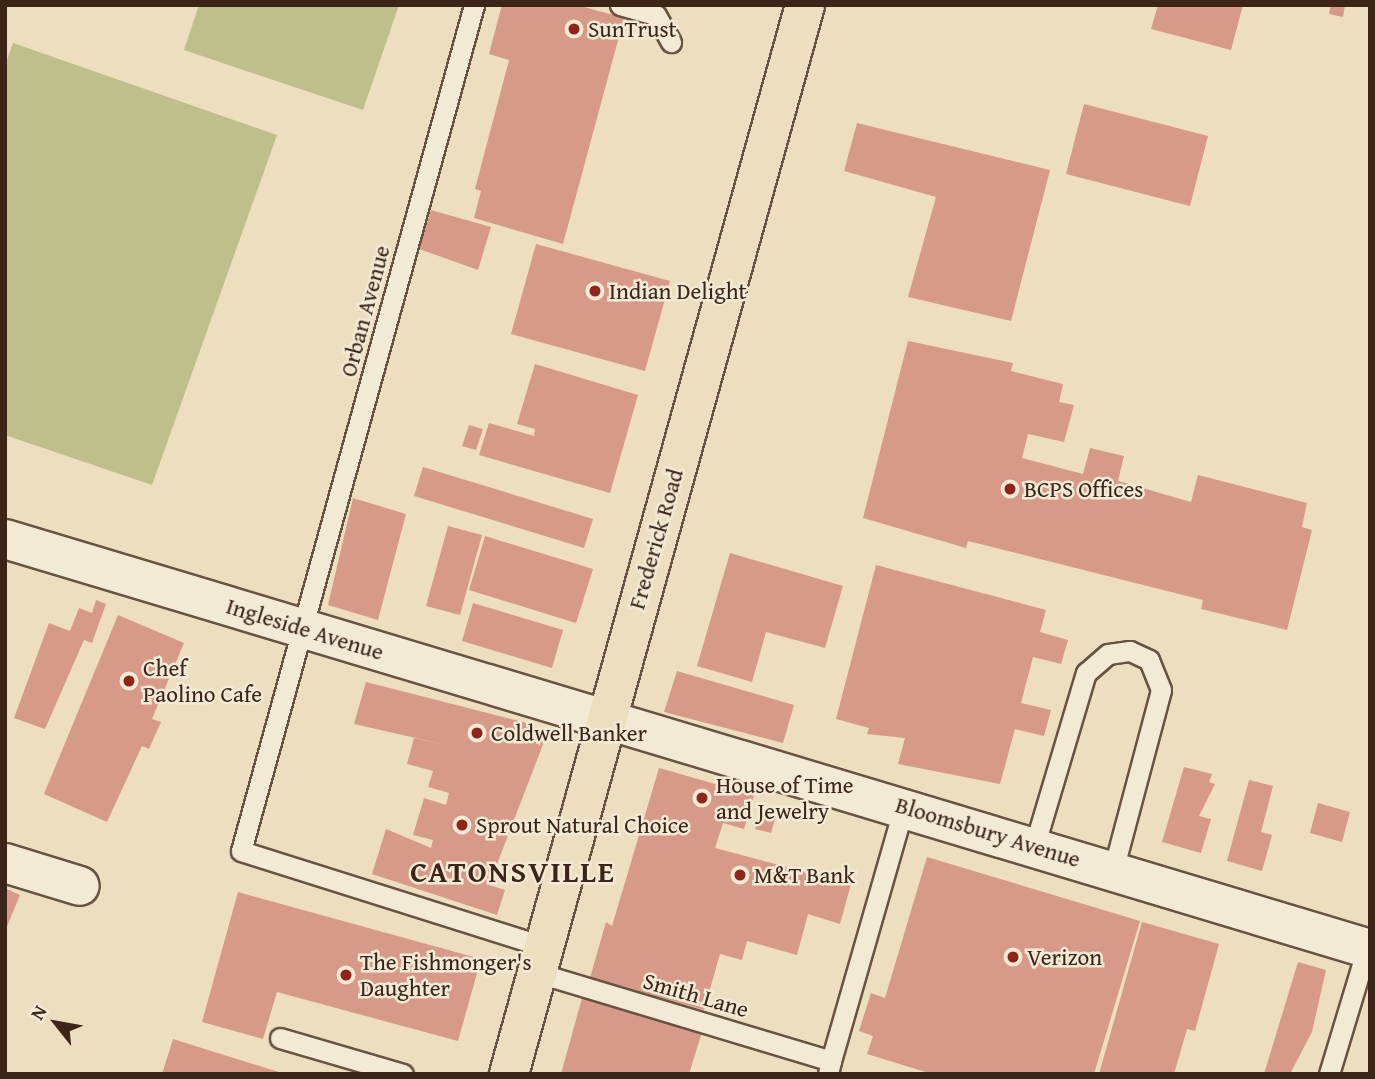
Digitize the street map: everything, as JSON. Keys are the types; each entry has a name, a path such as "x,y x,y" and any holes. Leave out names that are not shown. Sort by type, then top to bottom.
{"main road":[{"name":"Frederick Road","path":"509,1074 538,959 805,5"},
{"name":"Ingleside Avenue","path":"5,539 606,718"},
{"name":"Bloomsbury Avenue","path":"606,718 1368,949"},
{"path":"5,863 80,886"}],"lane":[{"name":"Orban Avenue","path":"474,5 241,851 538,959"},
{"path":"620,5 656,15 671,42"},
{"path":"1034,847 1086,673 1108,654 1130,651 1149,660 1161,690 1113,870"},
{"path":"829,1068 904,807"},
{"path":"1329,1074 1368,949"},
{"name":"Smith Lane","path":"538,959 829,1068"},
{"path":"280,1038 403,1074"}],"green space":[{"path":"199,5 399,5 363,110 184,50"},
{"path":"13,43 277,135 152,485 5,435 5,66"}],"building":[{"path":"502,5 577,5 624,18 563,244 474,218 481,191 475,189 509,60 489,54"},
{"path":"1158,5 1243,5 1231,50 1151,29"},
{"path":"1331,5 1345,5 1343,17 1329,14"},
{"path":"1084,104 1208,136 1190,206 1066,174"},
{"path":"857,123 1050,170 1011,321 908,297 936,197 844,171"},
{"path":"431,210 491,227 478,270 419,249"},
{"path":"536,244 670,281 645,371 511,334"},
{"name":"BCPS Offices","path":"908,341 1013,363 1011,371 1063,384 1059,402 1074,405 1064,442 1028,434 1022,458 1083,474 1090,448 1124,456 1118,481 1191,502 1198,475 1307,503 1302,527 1312,530 1287,630 1201,609 1203,600 968,541 966,548 863,518"},
{"path":"535,364 638,395 610,493 479,455 489,423 534,436 535,429 517,424"},
{"path":"469,425 483,429 476,450 462,446"},
{"path":"423,467 593,519 584,548 414,496"},
{"path":"353,498 406,514 378,620 328,605"},
{"path":"448,526 482,535 460,615 426,606"},
{"path":"485,536 593,569 576,623 469,590"},
{"path":"730,553 843,586 825,648 766,632 752,682 697,666"},
{"path":"876,565 1046,610 1040,632 1068,640 1061,664 1033,657 1021,703 1051,710 1044,736 1015,729 1000,784 898,764 905,738 867,734 869,728 836,719"},
{"path":"96,600 106,604 92,643 84,640 45,729 14,718 49,623 70,631 79,608 92,613"},
{"path":"473,603 563,630 552,668 462,641"},
{"name":"Chef Paolino Cafe","path":"118,615 184,643 152,719 161,722 149,749 142,746 107,822 44,794"},
{"path":"677,671 794,705 783,743 664,712"},
{"path":"366,682 535,725 534,730 547,734 489,885 505,890 497,915 372,874 386,829 431,848 433,840 413,835 424,798 446,805 449,793 428,787 433,771 407,764 414,738 451,746 354,724"},
{"path":"1184,767 1212,774 1209,782 1215,784 1199,816 1211,819 1201,853 1162,842"},
{"path":"659,768 754,795 744,829 723,823 715,848 851,884 840,924 808,914 797,955 747,941 742,960 720,954 704,1010 590,978 606,922 612,926"},
{"path":"1249,780 1273,786 1261,832 1272,835 1262,871 1227,861"},
{"path":"1318,803 1350,812 1342,842 1310,833"},
{"path":"761,808 777,812 771,833 755,829"},
{"name":"Verizon","path":"927,857 1140,921 1094,1074 932,1074 867,1054 873,1036 859,1031 871,993 885,998"},
{"path":"5,888 20,895 5,931"},
{"name":"The Fishmonger's Daughter","path":"238,892 481,959 458,1041 277,992 263,1039 202,1022"},
{"path":"1142,922 1219,944 1195,1031 1187,1029 1174,1074 1099,1074"},
{"path":"1298,962 1326,970 1312,1032 1290,1074 1264,1074"},
{"path":"582,998 702,1032 689,1074 561,1074"},
{"path":"173,1039 282,1073 282,1074 162,1074"}],"place":[{"name":"SunTrust","path":"574,29"},
{"name":"Indian Delight","path":"595,291"},
{"name":"BCPS Offices","path":"1010,489"},
{"name":"Chef Paolino Cafe","path":"129,681"},
{"name":"Coldwell Banker","path":"477,733"},
{"name":"House of Time and Jewelry","path":"702,798"},
{"name":"Sprout Natural Choice","path":"462,825"},
{"name":"M&T Bank","path":"740,875"},
{"name":"Verizon","path":"1013,957"},
{"name":"The Fishmonger's Daughter","path":"346,975"}],"district":[{"name":"CATONSVILLE","path":"513,871"}]}
